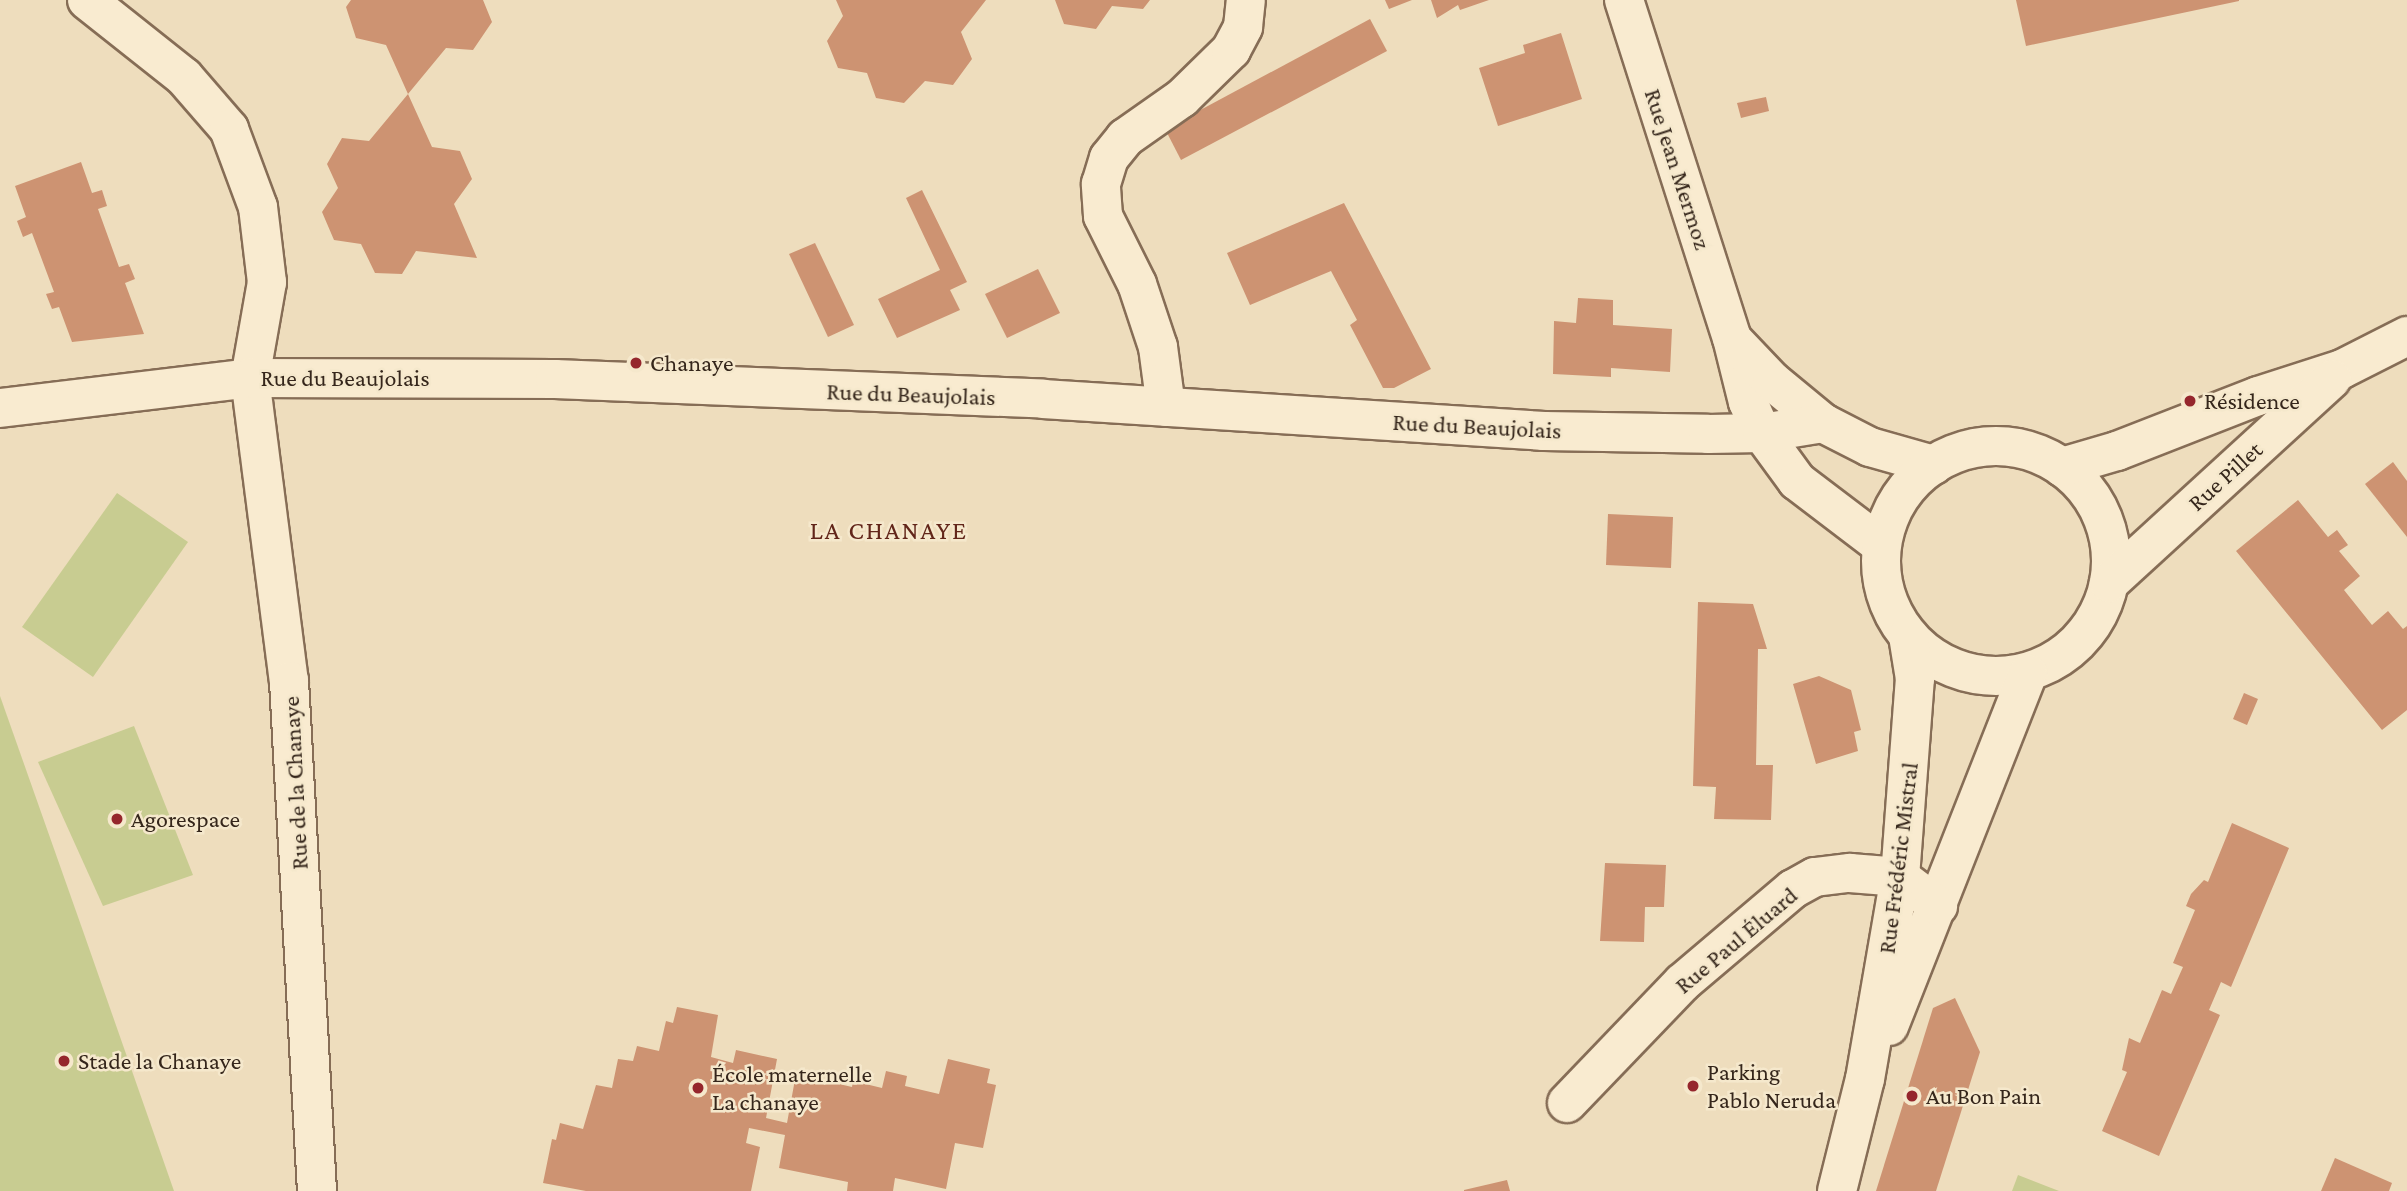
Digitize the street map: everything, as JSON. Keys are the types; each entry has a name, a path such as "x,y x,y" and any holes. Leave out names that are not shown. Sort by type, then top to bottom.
{"street":[{"name":"Rue de la Chanaye","path":"87,0 184,77 229,129 257,207 267,282 250,378 289,681 317,1191"},
{"path":"1166,407 1158,347 1137,284 1103,216 1101,184 1109,158 1125,138 1182,98 1231,50 1243,27 1246,0"},
{"name":"Rue Jean Mermoz","path":"1624,0 1732,338 1748,402 1762,432 1797,481 1881,545"},
{"name":"Rue Pillet","path":"2062,467 2117,451 2258,396 2342,369 2407,336"},
{"name":"Rue Jean Mermoz","path":"1732,338 1772,380 1823,423 1870,447 1933,465"},
{"name":"Rue Pillet","path":"2109,583 2342,369"},
{"name":"Rue du Beaujolais","path":"0,408 250,378 555,379 1166,407 1544,430 1708,435 1762,432 1823,423"},
{"path":"1978,447 2013,447 2051,460 2062,467 2090,494 2108,532 2112,567 2106,598 2088,632 2062,657 2028,673 1997,677 1950,668 1908,636 1892,612 1881,572 1881,545 1886,524 1900,496 1933,465 1978,447"},
{"name":"Rue Frédéric Mistral","path":"1837,1191 1865,1079 1900,877 1915,679 1908,636"},
{"name":"Rue Frédéric Mistral","path":"1865,1079 1938,906 2028,673"},
{"name":"Rue Paul Éluard","path":"1567,1104 1682,983 1793,889 1815,877 1850,873 1900,877"},
{"path":"1900,877 1938,906"}],"green space":[{"path":"117,493 188,542 93,677 22,627"},
{"name":"Stade la Chanaye","path":"0,696 83,931 174,1191 0,1191"},
{"name":"Agorespace","path":"134,726 193,875 103,906 38,762"},
{"path":"2018,1175 2059,1191 2012,1191"}],"building":[{"path":"351,0 483,0 492,22 473,50 446,48 408,94 386,45 356,38 346,7"},
{"path":"836,0 986,0 961,32 972,59 953,85 925,81 904,103 876,98 867,73 838,68 827,41 843,16"},
{"path":"1055,0 1150,0 1143,9 1112,6 1096,29 1064,24"},
{"path":"1385,0 1412,0 1389,9"},
{"path":"1431,0 1489,0 1460,10 1458,5 1437,18"},
{"path":"2016,0 2239,0 2239,1 2026,46"},
{"path":"1370,19 1387,51 1181,160 1165,129"},
{"path":"1561,33 1582,99 1498,126 1479,68 1525,53 1523,45"},
{"path":"408,94 432,147 460,151 472,179 454,204 477,258 416,251 402,274 375,273 361,244 334,240 322,212 338,188 327,164 342,138 369,141"},
{"path":"1766,97 1769,111 1741,118 1737,103"},
{"path":"81,162 92,193 102,190 107,206 98,209 119,267 129,264 135,279 125,283 144,334 72,342 59,307 52,309 46,294 54,292 32,233 23,237 17,221 26,217 15,186"},
{"path":"922,190 967,282 950,290 960,310 897,338 878,299 940,270 906,198"},
{"path":"1344,203 1431,369 1394,388 1383,388 1350,325 1357,320 1331,271 1250,305 1227,253"},
{"path":"815,243 854,325 828,337 789,254"},
{"path":"1038,269 1060,313 1007,338 985,294"},
{"path":"1578,298 1613,300 1613,325 1672,329 1670,372 1611,368 1611,377 1553,374 1554,321 1576,323"},
{"path":"2393,462 2407,481 2407,537 2365,484"},
{"path":"2298,500 2328,537 2337,530 2348,545 2339,551 2360,576 2344,590 2372,625 2388,611 2403,629 2407,626 2407,710 2382,730 2236,551"},
{"path":"1608,514 1673,517 1671,568 1606,565"},
{"path":"1698,602 1753,604 1767,649 1758,649 1756,765 1773,765 1771,820 1714,819 1716,787 1693,786"},
{"path":"1819,676 1851,690 1861,730 1854,732 1858,751 1816,764 1793,684"},
{"path":"2244,693 2258,699 2247,725 2233,719"},
{"path":"2232,823 2289,848 2231,987 2221,982 2209,1010 2220,1015 2159,1156 2102,1131 2127,1072 2122,1070 2129,1038 2140,1043 2162,990 2171,994 2183,967 2173,963 2195,910 2186,906 2191,894 2204,880 2208,882"},
{"path":"1605,863 1666,865 1664,907 1645,907 1644,942 1600,941"},
{"path":"1955,998 1980,1052 1936,1191 1876,1191 1933,1008"},
{"path":"677,1007 718,1015 711,1057 733,1063 736,1050 777,1059 766,1118 787,1123 796,1074 852,1087 853,1081 882,1088 886,1071 907,1076 905,1086 939,1094 948,1059 990,1069 987,1083 996,1085 983,1148 955,1143 946,1189 895,1178 893,1191 847,1191 848,1182 779,1168 785,1135 749,1128 746,1143 760,1147 751,1191 586,1191 543,1183 552,1139 556,1140 560,1123 583,1129 596,1085 612,1088 618,1059 633,1061 637,1046 659,1051 666,1021 673,1023"},
{"path":"2335,1158 2392,1183 2389,1191 2321,1191"},
{"path":"1507,1180 1510,1191 1464,1191 1464,1190"}],"place":[{"name":"Chanaye","path":"636,363"},
{"name":"Résidence","path":"2190,401"},
{"name":"Agorespace","path":"117,819"},
{"name":"Stade la Chanaye","path":"64,1061"},
{"name":"Parking Pablo Neruda","path":"1693,1086"},
{"name":"École maternelle La chanaye","path":"698,1088"},
{"name":"Au Bon Pain","path":"1912,1096"}],"district":[{"name":"LA CHANAYE","path":"889,531"}]}
